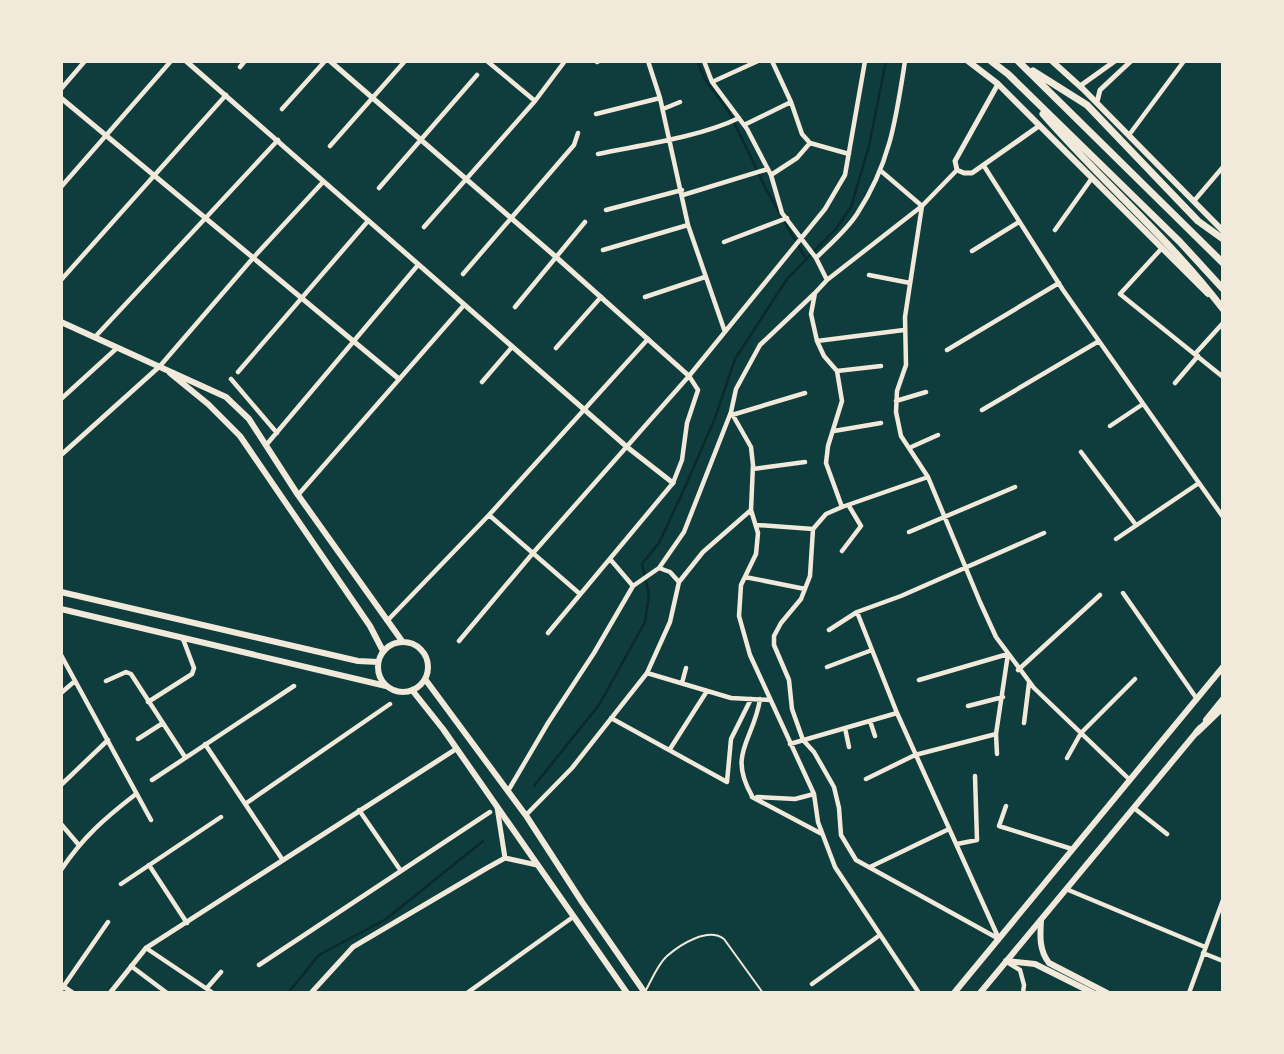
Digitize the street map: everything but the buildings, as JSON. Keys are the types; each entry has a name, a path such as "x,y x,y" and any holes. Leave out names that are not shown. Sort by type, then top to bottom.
{"highway":[{"path":"991,61 1008,74 1180,242 1223,289"},
{"path":"1019,62 1087,105 1198,221 1223,239"},
{"path":"1019,62 1223,263"},
{"path":"1008,74 1068,143 1194,270 1223,309"},
{"path":"1197,732 1223,707"}],"main road":[{"path":"968,61 998,84 1223,309"},
{"path":"1052,61 1097,102 1223,231"},
{"path":"63,325 226,397 249,419 298,495 402,641"},
{"path":"160,366 208,404 240,436 370,626 383,651"},
{"path":"61,592 358,661 378,662"},
{"path":"61,609 353,677 399,692 412,690 425,679 428,672 426,657 416,645 394,642 383,651 377,671 386,686"},
{"path":"353,677 358,661"},
{"path":"954,993 1223,667"},
{"path":"425,679 526,815 645,993"},
{"path":"412,690 456,749 493,809 537,865 627,993"},
{"path":"980,993 1223,699"},
{"path":"1041,920 1040,944 1042,954 1049,963 1107,993"},
{"path":"1006,961 1035,964 1093,993"},
{"path":"612,972 620,970 624,963"}],"street":[{"path":"61,89 85,61"},
{"path":"61,187 171,61"},
{"path":"186,61 583,409 673,483"},
{"path":"240,67 245,61"},
{"path":"282,109 328,61 556,257 689,376 698,390 687,423 682,460 673,483 548,633"},
{"path":"331,146 405,61"},
{"path":"487,61 535,101"},
{"path":"424,227 535,101 565,61"},
{"path":"648,61 663,109 688,225 725,333"},
{"path":"704,61 712,82 744,125 768,169 782,213 800,239 806,243 827,280"},
{"path":"712,82 758,61"},
{"path":"772,61 802,134 810,143 849,154"},
{"path":"459,641 689,376 825,209 845,175 865,61"},
{"path":"816,258 857,215 881,170 889,149 905,61"},
{"path":"1080,86 1115,61"},
{"path":"1129,135 1184,61"},
{"path":"1097,102 1100,90 1126,63"},
{"path":"379,188 477,75"},
{"path":"998,84 954,161 957,170 972,173 1039,126"},
{"path":"61,280 226,95"},
{"path":"61,98 399,379"},
{"path":"596,114 660,99"},
{"path":"663,109 680,102"},
{"path":"744,125 791,102"},
{"path":"598,154 727,124 739,118"},
{"path":"463,274 574,145 578,133"},
{"path":"94,338 278,140"},
{"path":"771,175 797,158 810,143"},
{"path":"984,166 1059,283 1223,517"},
{"path":"1194,201 1223,167"},
{"path":"606,210 753,175 768,169"},
{"path":"881,170 922,206"},
{"path":"509,791 548,723 635,585 659,568 684,532 732,413 736,389 760,345 827,280 922,206 957,170"},
{"path":"1055,230 1092,178"},
{"path":"61,455 160,366 323,182"},
{"path":"922,206 904,330 906,365 897,391 896,412 901,436 928,477 991,625 1018,670 1130,781"},
{"path":"724,242 787,218"},
{"path":"238,372 368,221"},
{"path":"515,307 585,222"},
{"path":"972,251 1020,222"},
{"path":"603,250 688,225"},
{"path":"1162,248 1120,294 1223,377"},
{"path":"267,444 418,265"},
{"path":"869,275 910,283"},
{"path":"645,297 705,277"},
{"path":"947,350 1059,283"},
{"path":"815,293 811,314 817,341 824,356 837,371 842,401 828,446 826,463 842,508"},
{"path":"556,348 601,298"},
{"path":"298,495 464,305"},
{"path":"1175,383 1223,323"},
{"path":"817,341 904,330"},
{"path":"387,622 489,515 648,339"},
{"path":"982,410 1099,341"},
{"path":"482,382 512,347"},
{"path":"61,399 117,348"},
{"path":"837,371 881,366"},
{"path":"231,380 277,433"},
{"path":"897,401 926,392"},
{"path":"732,413 805,393"},
{"path":"1110,426 1143,404"},
{"path":"732,413 751,447 751,510 758,533 756,554 741,586 738,616 750,655 814,794 818,822 835,867 919,993"},
{"path":"834,430 881,422"},
{"path":"909,448 938,435"},
{"path":"1081,452 1136,525"},
{"path":"752,469 804,462"},
{"path":"928,477 826,514 813,529 810,576 802,599 781,623 774,636 774,645 789,680 792,709 803,740 814,752 834,787 841,835 856,860 999,939"},
{"path":"1116,539 1199,483"},
{"path":"909,532 1015,487"},
{"path":"842,551 861,526 849,506"},
{"path":"526,815 572,768 647,673 670,622 679,582 703,552 751,510"},
{"path":"489,515 580,594"},
{"path":"757,525 813,529"},
{"path":"829,630 857,612 1044,533"},
{"path":"610,559 635,585"},
{"path":"659,568 670,572 679,582"},
{"path":"745,577 805,589"},
{"path":"1123,593 1197,699"},
{"path":"1018,670 1100,594"},
{"path":"857,612 915,755 999,939"},
{"path":"148,702 194,671 183,638"},
{"path":"827,667 872,650"},
{"path":"919,680 1008,654"},
{"path":"997,754 996,734 1008,654"},
{"path":"61,655 151,820"},
{"path":"682,683 686,668"},
{"path":"106,681 128,672 186,757"},
{"path":"647,673 731,698 770,700"},
{"path":"1067,758 1081,733 1135,679"},
{"path":"61,693 75,681"},
{"path":"1024,723 1029,682"},
{"path":"152,780 295,686"},
{"path":"670,749 707,690"},
{"path":"968,706 1003,697"},
{"path":"611,718 727,782 731,739 751,699"},
{"path":"760,699 758,716 741,754 743,776 752,796 822,834"},
{"path":"245,804 390,704"},
{"path":"790,744 897,713"},
{"path":"870,721 876,736"},
{"path":"138,739 163,723"},
{"path":"845,728 849,747"},
{"path":"866,779 915,755 996,734"},
{"path":"61,785 107,740"},
{"path":"205,744 282,859"},
{"path":"110,993 146,948 456,749"},
{"path":"957,844 977,840 975,776"},
{"path":"61,870 78,844 97,824 136,794"},
{"path":"752,796 795,799 814,794"},
{"path":"1006,806 999,826 1073,850"},
{"path":"1133,808 1167,834"},
{"path":"259,965 493,809 505,858"},
{"path":"359,810 401,871"},
{"path":"121,884 221,817"},
{"path":"61,824 78,844"},
{"path":"869,867 949,829"},
{"path":"311,993 353,947 505,858 537,865"},
{"path":"149,865 187,923"},
{"path":"1065,888 1223,961"},
{"path":"1189,993 1223,900"},
{"path":"467,993 573,917"},
{"path":"73,993 62,987 108,922"},
{"path":"812,984 880,935"},
{"path":"146,948 213,993"},
{"path":"1006,961 1020,970 1023,993"},
{"path":"131,966 167,993"},
{"path":"207,988 221,972"}],"lane":[{"path":"645,993 666,957 710,933 724,939 762,993"}],"waterway":[{"path":"697,61 705,79 729,112 768,193 806,259"},
{"path":"534,786 599,705 645,622 649,595 642,564 659,543 686,485 715,418 735,359 787,279 835,230 851,207 869,146 886,61"},
{"path":"288,993 319,955 386,919 483,841"}]}
